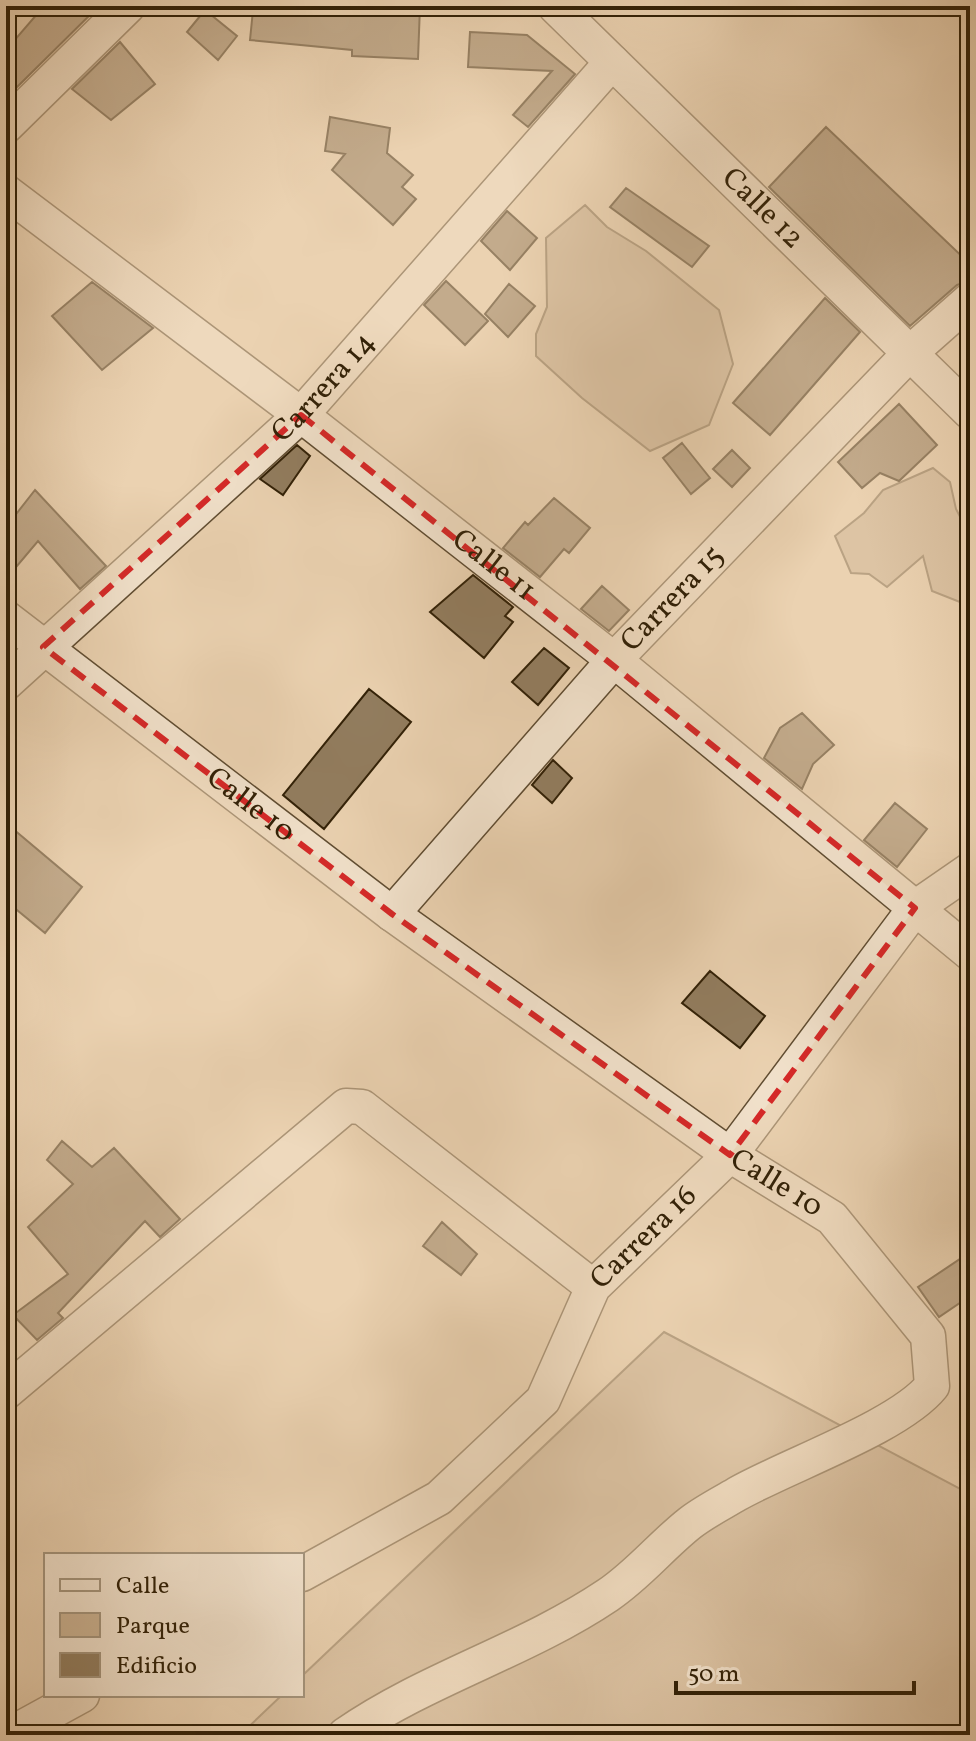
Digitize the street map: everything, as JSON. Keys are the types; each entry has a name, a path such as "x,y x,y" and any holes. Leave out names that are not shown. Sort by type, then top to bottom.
{"street":[{"path":"6,126 128,6"},
{"name":"Calle 12","path":"550,7 612,62 970,412"},
{"name":"Carrera 14","path":"6,683 301,415 612,62"},
{"name":"Calle 11","path":"6,192 301,415 614,660 970,953"},
{"name":"Carrera 15","path":"392,914 614,660 911,352 970,300"},
{"name":"Calle 10","path":"6,618 392,914 730,1155 832,1218 928,1336 932,1386 921,1400 890,1419 794,1464 691,1522 609,1594 542,1633 398,1703 345,1735"},
{"name":"Carrera 16","path":"304,1573 439,1498 543,1400 593,1287 730,1155 915,908 970,870"},
{"path":"6,1392 346,1106 362,1107 593,1287"},
{"path":"9,1735 78,1697"}],"highlighted area":[{"path":"301,415 915,908 730,1155 392,914 43,647"}],"green space":[{"path":"585,205 607,227 646,251 719,310 733,364 709,425 650,451 582,398 536,356 536,334 547,307 546,238"},
{"path":"933,468 950,482 956,509 970,536 970,606 932,591 923,556 887,587 869,574 851,573 835,536 864,513 883,490"},
{"path":"664,1332 970,1494 970,1735 240,1735 280,1697 304,1697 304,1674"}],"building":[{"path":"44,6 99,6 14,90 6,82 6,50"},
{"path":"351,6 420,6 418,59 352,56 352,50 250,40 253,10 300,15 300,10 351,14"},
{"path":"205,10 237,36 218,60 187,32"},
{"path":"470,32 527,35 575,74 528,127 513,115 552,71 468,67"},
{"path":"120,42 155,84 111,120 72,89"},
{"path":"330,117 390,128 387,153 413,175 402,187 416,199 393,225 332,170 345,154 325,151"},
{"path":"826,127 970,264 970,281 957,285 910,326 769,187"},
{"path":"626,188 709,246 692,267 610,207"},
{"path":"507,211 537,238 510,270 481,241"},
{"path":"446,281 488,321 465,345 424,305"},
{"path":"92,282 153,328 102,370 52,316"},
{"path":"509,284 535,306 508,337 485,314"},
{"path":"825,298 860,332 770,435 733,403"},
{"path":"899,404 937,445 899,481 880,473 862,488 838,462"},
{"path":"682,443 710,478 691,494 663,458"},
{"path":"297,445 310,456 283,495 260,479"},
{"path":"732,450 750,468 732,487 713,469"},
{"path":"35,490 106,566 80,589 38,541 6,579 6,527"},
{"path":"554,498 590,528 569,553 564,549 540,577 503,548 525,522 528,525"},
{"path":"473,575 513,607 505,616 513,622 484,658 430,612"},
{"path":"602,586 629,610 609,631 581,609"},
{"path":"544,648 569,668 538,705 512,682"},
{"path":"369,689 411,722 324,829 283,795"},
{"path":"802,713 834,745 813,764 802,789 764,758 780,728"},
{"path":"553,760 572,778 552,803 532,785"},
{"path":"895,803 927,829 897,867 864,840"},
{"path":"6,823 82,887 45,933 6,901"},
{"path":"710,971 765,1016 740,1048 682,1003"},
{"path":"62,1141 92,1167 114,1148 180,1219 160,1237 145,1221 58,1313 63,1318 37,1340 13,1315 68,1274 28,1227 73,1184 47,1160"},
{"path":"442,1222 477,1254 461,1275 423,1246"},
{"path":"960,1259 970,1274 970,1296 939,1317 918,1287"}]}
